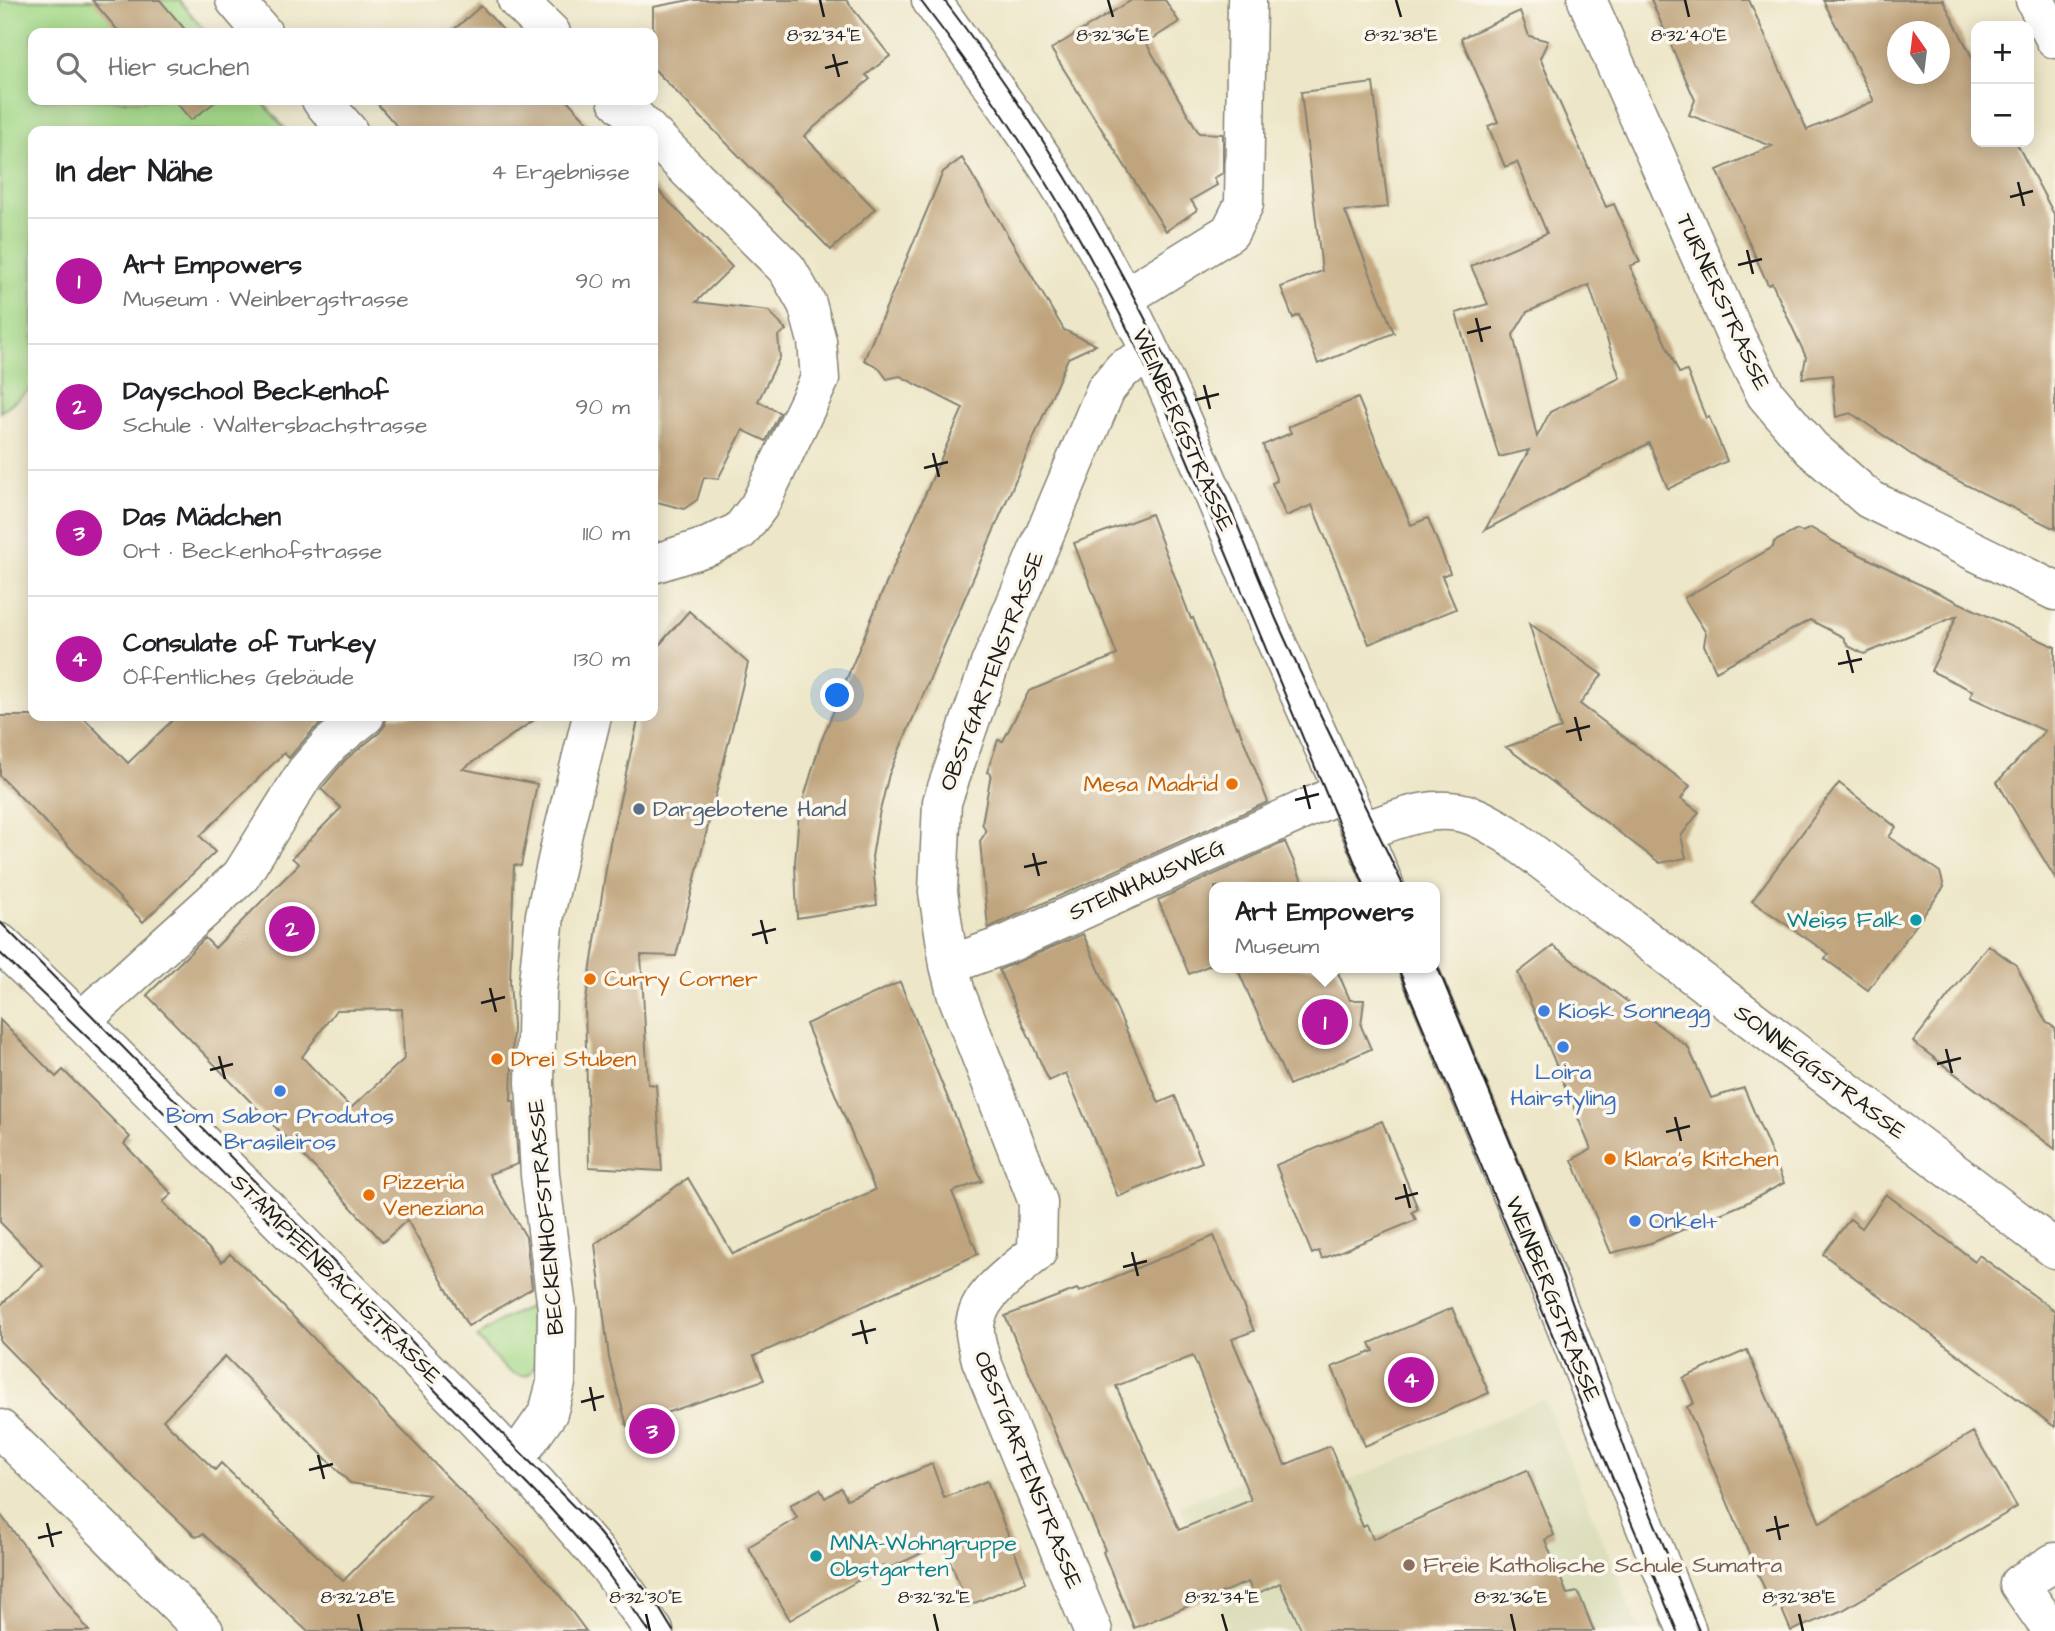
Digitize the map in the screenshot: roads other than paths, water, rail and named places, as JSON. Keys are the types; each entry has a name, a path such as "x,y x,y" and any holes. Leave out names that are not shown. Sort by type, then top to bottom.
{"street":[{"path":"234,0 259,28"},
{"path":"517,0 546,28"},
{"name":"WEINBERGSTRASSE","path":"931,0 1067,196 1124,298 1176,406 1300,699 1383,882"},
{"path":"1124,298 1230,232 1244,204 1247,0"},
{"name":"TURNERSTRASSE","path":"1587,0 1736,337 1766,395 1811,448 1869,499 2055,591"},
{"path":"2035,0 2055,39"},
{"path":"325,105 344,126"},
{"path":"622,105 644,126"},
{"path":"658,140 787,269 807,304 817,341 820,379 759,506 740,531 709,546 658,562"},
{"name":"OBSTGARTENSTRASSE","path":"1093,1631 981,1360 975,1332 977,1312 988,1295 1037,1252 1038,1202 956,993 949,965 938,892 942,802 990,664 1094,412 1106,389 1123,369 1151,354"},
{"path":"81,1021 241,876 305,774 330,744 359,721"},
{"name":"BECKENHOFSTRASSE","path":"514,1461 548,1413 556,1383 557,1309 540,1175 535,1083 537,992 545,915 562,833 591,721"},
{"name":"STEINHAUSWEG","path":"949,965 1007,944 1343,792"},
{"name":"SONNEGGSTRASSE","path":"1362,832 1420,812 1448,810 1474,816 1507,834 2055,1249"},
{"name":"STAMPFENBACHSTRASSE","path":"0,943 81,1021 543,1490 608,1566 654,1631"},
{"name":"WEINBERGSTRASSE","path":"1420,973 1538,1257 1687,1631"},
{"path":"2,1433 204,1631"},
{"path":"2052,1631 2019,1584 2055,1562"}],"tram line":[{"path":"920,0 990,95 1033,161 1074,229 1122,318 1167,411 1363,882"},
{"path":"944,0 1045,143 1105,243 1159,346 1196,426 1291,653 1402,882"},
{"path":"0,922 595,1528 656,1603 673,1631"},
{"path":"0,953 132,1080 550,1508 605,1570 649,1631"},
{"path":"1400,973 1677,1631"},
{"path":"1440,973 1540,1214 1633,1471 1699,1631"}],"place":[{"name":"Mesa Madrid","path":"1232,784"},
{"name":"Dargebotene Hand","path":"639,809"},
{"name":"Weiss Falk","path":"1916,920"},
{"name":"Dayschool Beckenhof","path":"292,929"},
{"name":"Curry Corner","path":"590,979"},
{"name":"Kiosk Sonnegg","path":"1544,1011"},
{"name":"Art Empowers","path":"1325,1022"},
{"name":"Loira Hairstyling","path":"1563,1047"},
{"name":"Drei Stuben","path":"497,1059"},
{"name":"Bom Sabor Produtos Brasileiros","path":"280,1091"},
{"name":"Klara‘s Kitchen","path":"1610,1159"},
{"name":"Pizzeria Veneziana","path":"369,1195"},
{"name":"Onkel+","path":"1635,1221"},
{"name":"Consulate of Turkey","path":"1411,1380"},
{"name":"Das Mädchen","path":"652,1431"},
{"name":"MNA-Wohngruppe Obstgarten","path":"816,1556"},
{"name":"Freie Katholische Schule Sumatra","path":"1409,1565"}]}
